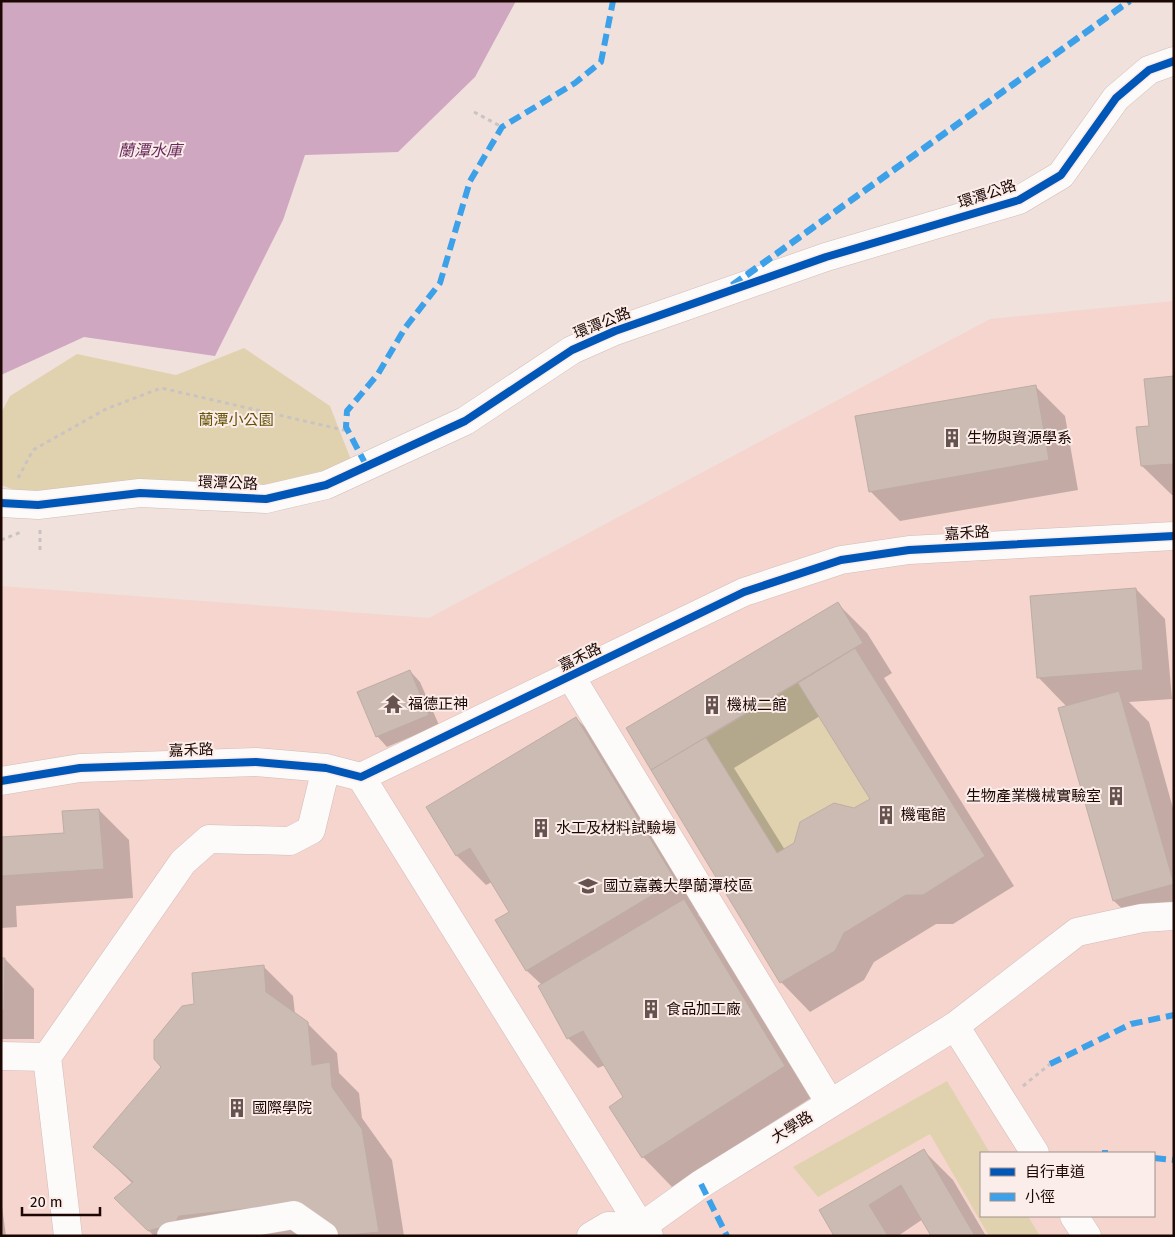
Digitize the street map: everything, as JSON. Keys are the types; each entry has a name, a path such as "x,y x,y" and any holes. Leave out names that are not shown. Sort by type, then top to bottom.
{"street":[{"name":"環潭公路","path":"1,504 38,505 140,494 266,499 326,485 465,422 572,350 616,330 826,257 1019,200 1061,175 1116,98 1149,70 1174,61"},
{"name":"嘉禾路","path":"1,781 80,768 256,762 326,768 360,777 439,737 571,677 744,592 841,560 909,550 1174,536"},
{"path":"571,677 830,1103"},
{"path":"68,1236 47,1057 183,862 209,839 290,841 311,830 326,768"},
{"path":"360,777 642,1233"},
{"name":"大學路","path":"642,1233 701,1184 955,1026 1077,932 1142,918 1174,916"},
{"path":"955,1026 1034,1152"},
{"path":"1,1056 47,1057"},
{"path":"171,1236 294,1215 324,1236"},
{"path":"1075,1217 1087,1236"},
{"path":"591,1236 608,1226 642,1233"}],"path":[{"path":"474,112 502,127"},
{"path":"16,481 33,450 106,409 161,388 348,431"},
{"path":"40,523 40,550"},
{"path":"1003,1102 1050,1064"}],"shaded area":[{"name":"國立嘉義大學蘭潭校區","path":"1174,301 1174,1236 1,1236 1,586 429,618 990,319"}],"green space":[{"name":"蘭潭小公園","path":"244,348 330,406 353,465 268,485 146,479 22,493 1,485 1,413 10,396 77,354 176,375"},
{"path":"798,683 870,799 854,808 834,803 800,822 794,843 777,853 706,738"},
{"path":"947,1081 989,1152 980,1152 980,1217 1029,1217 1040,1236 989,1236 930,1134 818,1197 793,1167"}],"water":[{"name":"蘭潭水庫","path":"1,1 516,1 475,77 398,152 305,155 283,220 215,356 84,337 1,375"}],"building":[{"path":"1174,376 1174,464 1141,466 1136,427 1149,426 1144,379"},
{"name":"生物與資源學系","path":"1036,385 1049,460 869,492 855,416"},
{"path":"1136,588 1143,670 1037,678 1030,596"},
{"name":"機械二館","path":"838,602 863,643 651,770 626,728"},
{"name":"機電館","path":"855,648 985,856 923,895 906,895 844,933 835,951 780,983 651,770 785,690 706,738 777,853 794,843 800,822 834,803 854,808 870,799 798,683"},
{"name":"福德正神","path":"410,670 429,715 376,737 357,692"},
{"name":"生物產業機械實驗室","path":"1119,691 1174,884 1113,901 1058,708"},
{"name":"水工及材料試驗場","path":"576,717 676,881 526,971 495,920 509,912 470,848 456,856 426,807"},
{"path":"99,809 104,869 1,876 1,837 64,833 62,811"},
{"name":"食品加工廠","path":"684,899 785,1066 642,1158 609,1107 623,1097 583,1031 567,1039 538,986"},
{"path":"1,958 5,958 4,1010 1,1010"},
{"name":"國際學院","path":"264,965 266,992 308,1022 312,1065 330,1062 332,1087 362,1129 379,1232 341,1236 292,1204 179,1216 174,1224 148,1231 114,1198 133,1182 93,1147 161,1067 154,1059 154,1040 182,1006 194,1004 192,973"},
{"path":"924,1149 975,1236 931,1236 901,1185 869,1205 888,1236 834,1236 819,1210"}],"marked path":[{"path":"366,465 346,427 347,411 378,374 405,328 440,283 470,181 502,127 575,83 601,62 613,1"},
{"path":"732,285 1129,1"},
{"path":"732,286 1130,1"},
{"path":"1050,1064 1131,1024 1174,1015"},
{"path":"1155,1158 1174,1160"},
{"path":"701,1184 727,1236"}],"cycle path":[{"path":"1,503 38,505 140,493 266,499 326,485 465,421 572,350 615,331 826,257 1019,200 1061,175 1116,98 1149,70 1174,61"},
{"path":"1,781 80,768 256,762 326,768 361,777 744,592 841,560 909,550 1174,536"}],"place":[{"name":"生物與資源學系","path":"952,438"},
{"name":"福德正神","path":"393,704"},
{"name":"機械二館","path":"712,705"},
{"name":"生物產業機械實驗室","path":"1116,796"},
{"name":"機電館","path":"886,815"},
{"name":"水工及材料試驗場","path":"541,828"},
{"name":"國立嘉義大學蘭潭校區","path":"588,886"},
{"name":"食品加工廠","path":"651,1009"},
{"name":"國際學院","path":"237,1108"}]}
